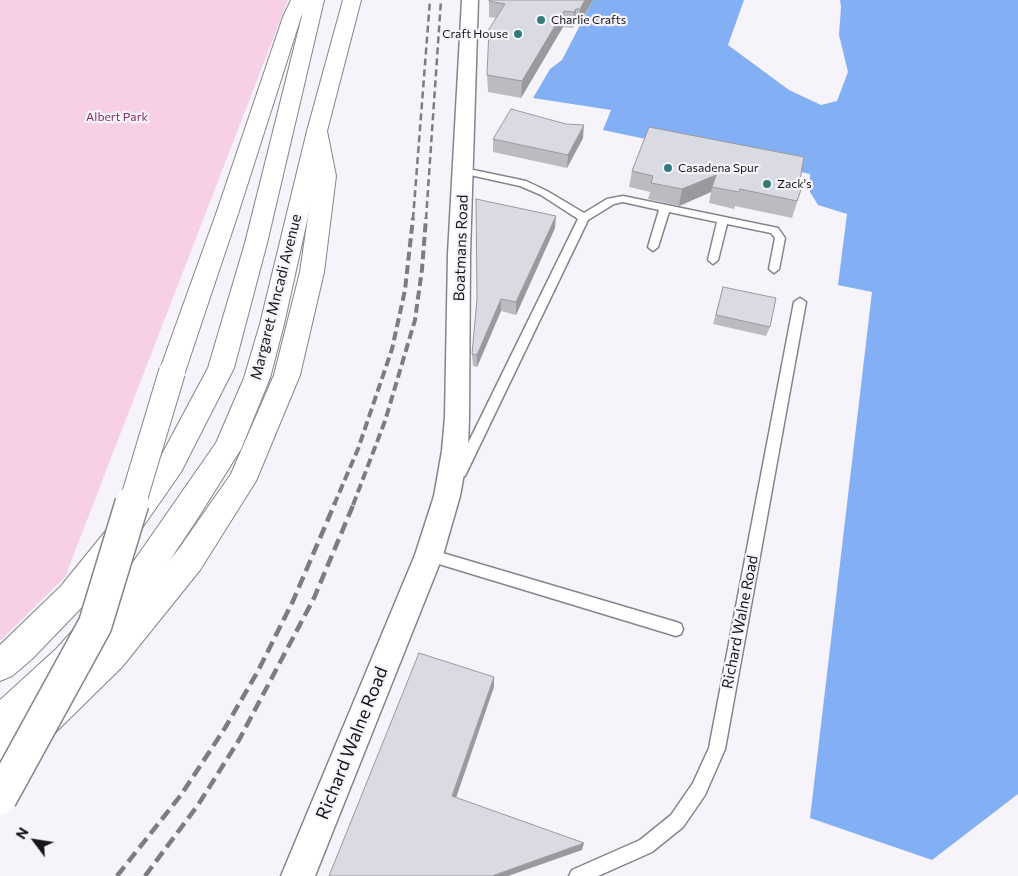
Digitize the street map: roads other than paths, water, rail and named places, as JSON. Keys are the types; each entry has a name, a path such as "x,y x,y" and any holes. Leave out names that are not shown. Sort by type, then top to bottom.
{"main road":[{"path":"0,798 95,625 172,372 227,214 292,17 300,0"},
{"path":"0,665 21,648 72,596 115,542 171,464 221,368 256,243 315,0"},
{"name":"Margaret Mncadi Avenue","path":"0,723 68,660 140,578 227,449 257,378 272,324 317,132 352,0"},
{"path":"0,763 110,656 189,560 242,480 287,374 312,272 325,176 317,132"}],"street":[{"name":"Boatmans Road","path":"448,496 455,450 459,254 470,0"},
{"name":"Richard Walne Road","path":"298,876 429,555 448,496"}],"lane":[{"path":"464,171 523,183 544,193 584,218"},
{"path":"448,496 584,218 616,199 777,232 780,238 774,269"},
{"path":"653,247 665,208"},
{"path":"713,260 723,220"},
{"name":"Richard Walne Road","path":"578,876 646,846 677,820 699,789 717,749 800,302"},
{"path":"429,555 676,629"}],"water":[{"path":"593,0 744,0 728,45 789,90 821,105 837,101 848,72 839,35 840,0 1018,0 1018,794 932,860 810,818 872,292 838,285 847,214 818,205 810,192 810,174 603,130 611,110 533,98 550,69 562,60"}],"railway":[{"path":"413,219 430,0"},
{"path":"426,219 441,0"},
{"path":"334,505 358,449 392,349 405,290 413,218"},
{"path":"353,505 385,421 415,320 426,218"},
{"path":"117,876 181,795 225,728 258,671 293,601 335,503"},
{"path":"145,876 198,805 239,740 314,598 354,503"}],"place":[{"name":"Charlie Crafts","path":"541,20"},
{"name":"Craft House","path":"518,34"},
{"name":"Casadena Spur","path":"668,168"},
{"name":"Zack's","path":"767,184"}],"park label":[{"name":"Albert Park","path":"117,117"}]}
